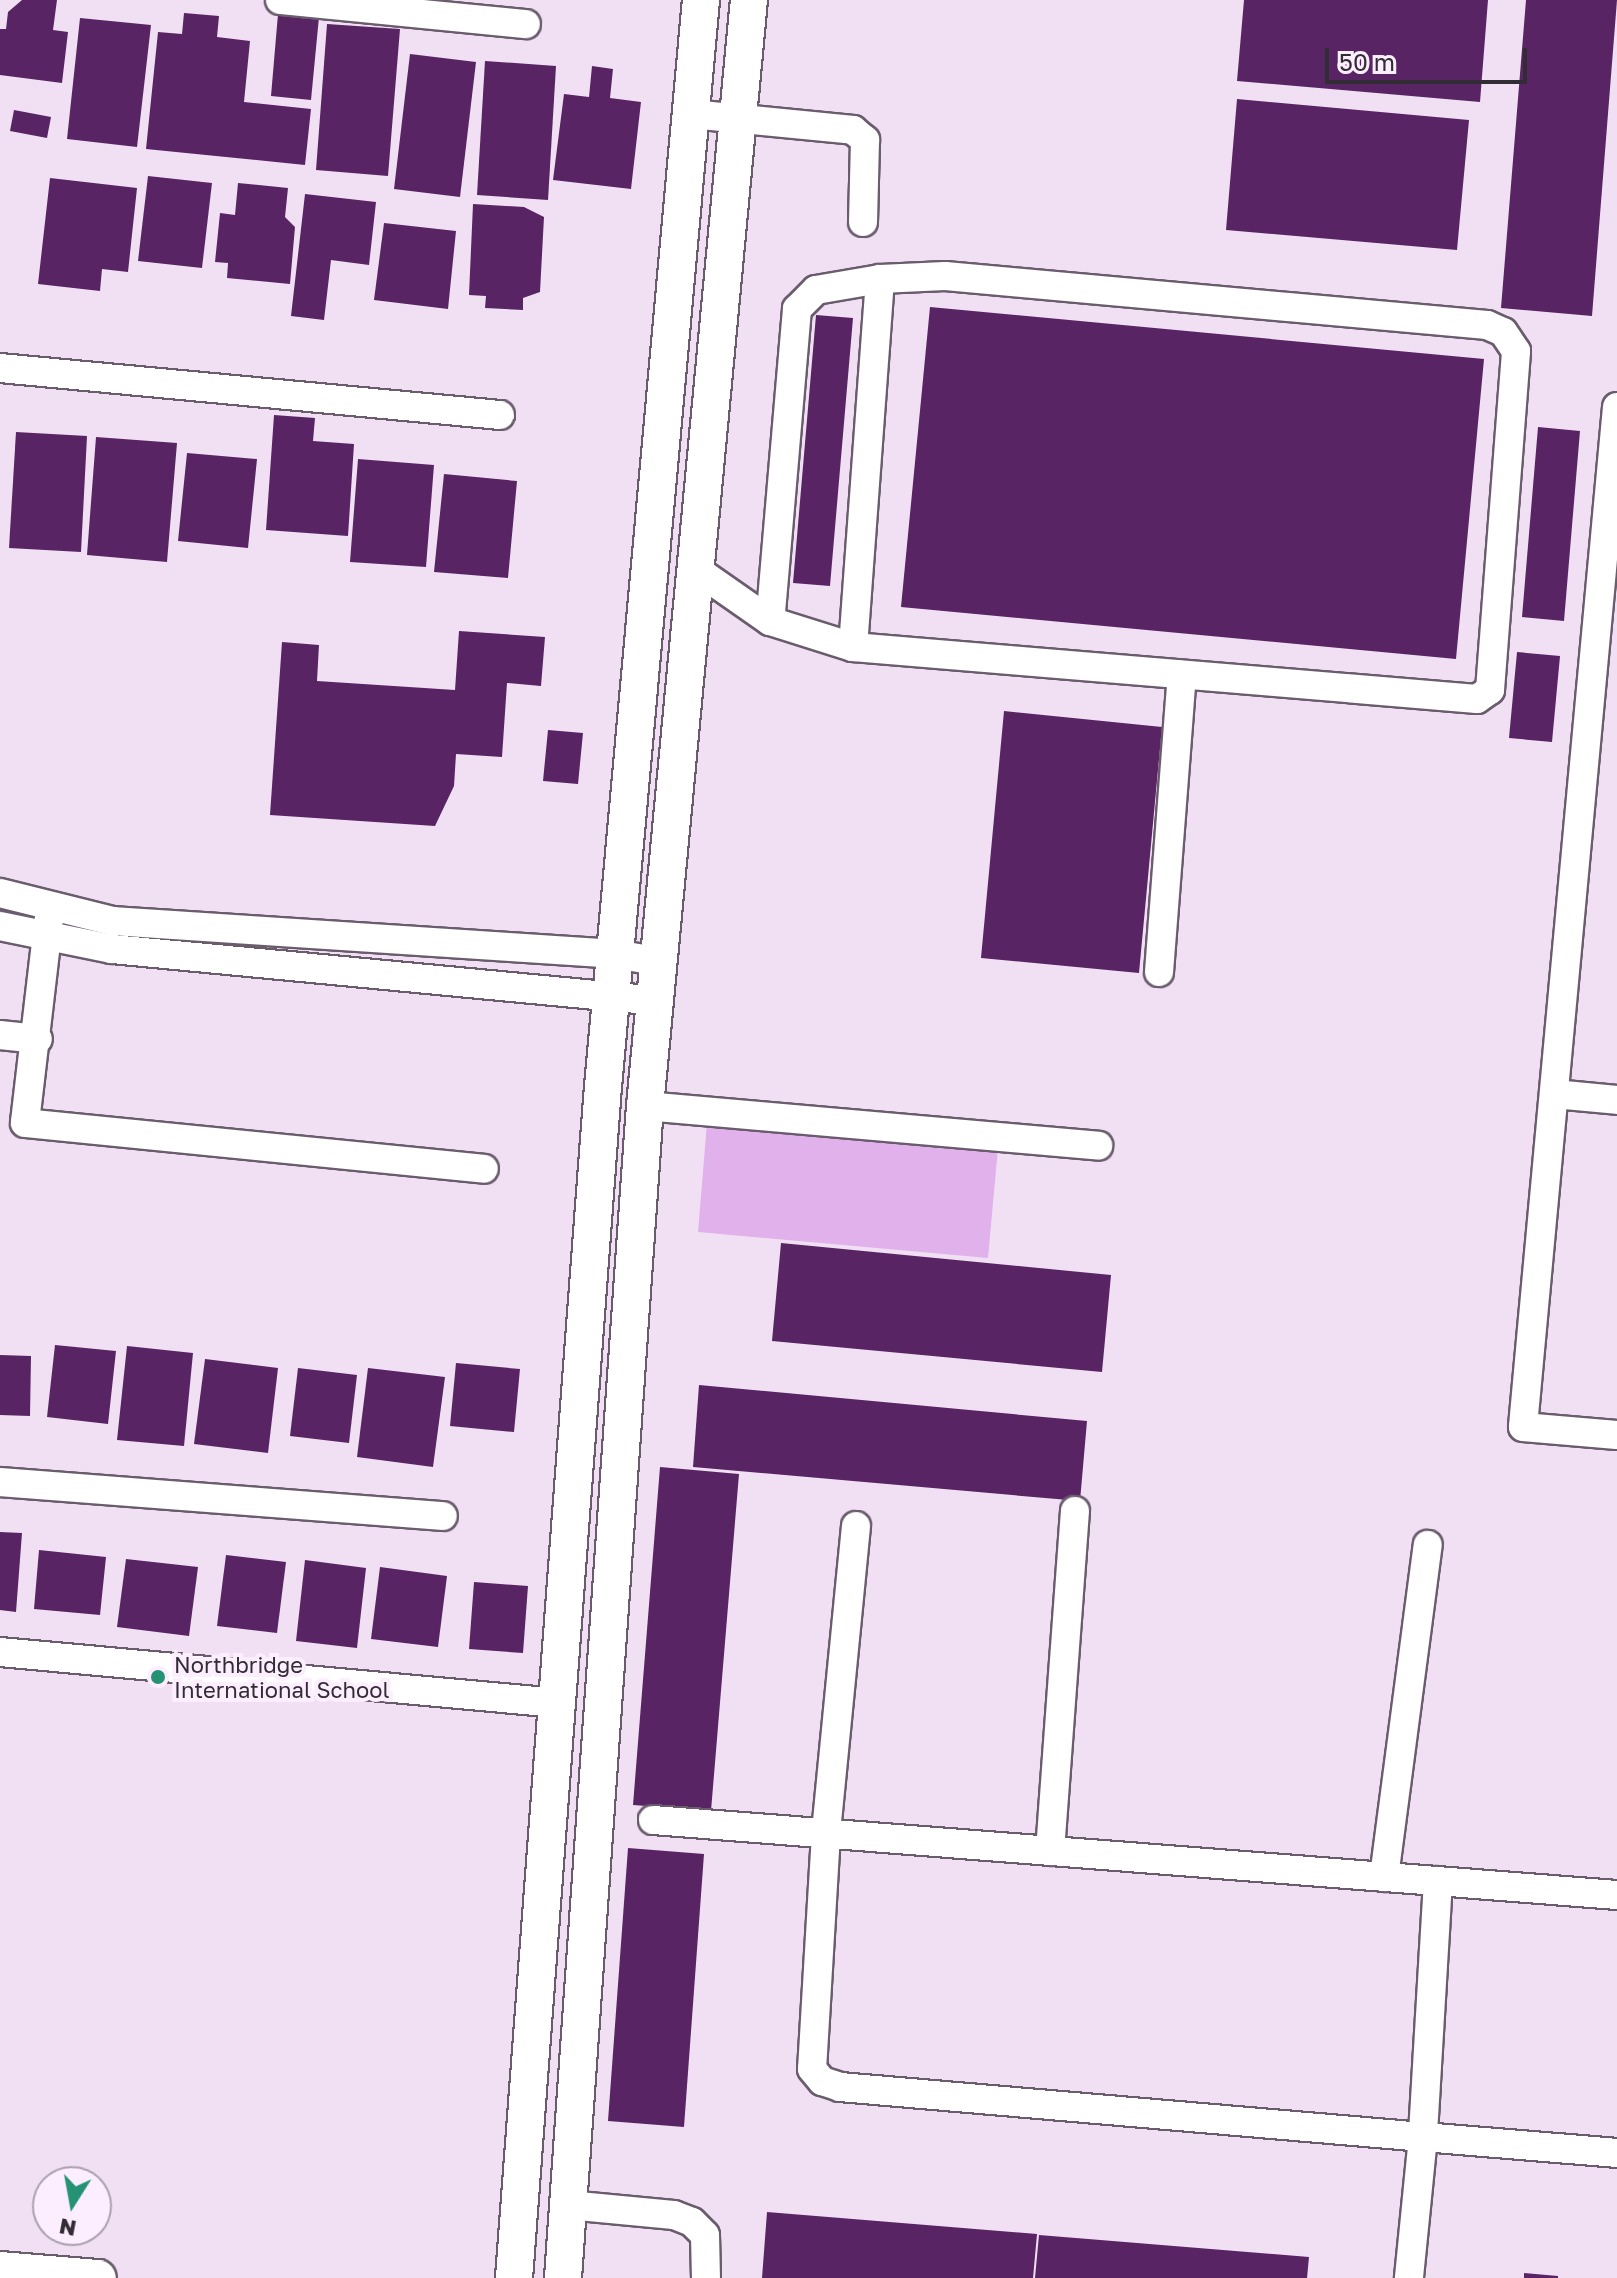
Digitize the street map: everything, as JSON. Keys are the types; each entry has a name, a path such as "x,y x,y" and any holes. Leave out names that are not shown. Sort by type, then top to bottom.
{"main road":[{"path":"514,2278 611,996 701,0"},
{"path":"563,2278 645,1106 658,1001 694,568 749,0"},
{"path":"0,2270 98,2278"}],"street":[{"path":"280,0 526,24"},
{"path":"691,114 853,130 865,140 863,222"},
{"path":"694,568 770,621 853,647 1477,699 1486,695 1515,366 1511,339 1487,325 945,276 880,279 816,290 797,309 770,621"},
{"path":"853,647 880,279"},
{"path":"0,368 500,415"},
{"path":"1617,407 1523,1427 1617,1435"},
{"path":"1159,972 1182,675"},
{"path":"0,893 50,909 112,921 615,954 661,962"},
{"path":"50,909 38,1039 25,1123 484,1169"},
{"path":"0,926 49,939 658,1001"},
{"path":"0,1035 38,1039"},
{"path":"1554,1094 1617,1100"},
{"path":"645,1106 1098,1146"},
{"path":"0,1482 443,1516"},
{"path":"1050,1851 1075,1511"},
{"path":"856,1526 826,1834 811,2044 812,2069 822,2081 840,2087 1617,2153"},
{"path":"1384,1877 1428,1545"},
{"path":"0,1652 557,1703"},
{"path":"653,1820 1617,1895"},
{"path":"1409,2278 1423,2137 1438,1881"},
{"path":"568,2205 674,2215 692,2222 705,2235 706,2278"}],"shaded area":[{"path":"707,1123 998,1148 988,1258 698,1232"}],"building":[{"path":"22,0 57,0 53,30 68,32 62,83 0,75 0,29 6,29 8,12"},
{"path":"1244,0 1488,0 1480,102 1237,81"},
{"path":"1526,0 1617,0 1592,316 1501,308"},
{"path":"184,13 219,16 217,37 250,41 244,102 311,109 305,165 146,149 158,32 182,34"},
{"path":"278,14 319,17 311,100 271,96"},
{"path":"80,18 151,25 137,147 67,139"},
{"path":"327,24 400,29 388,176 316,170"},
{"path":"410,54 476,62 460,197 394,189"},
{"path":"485,61 556,66 548,200 477,195"},
{"path":"592,66 613,69 610,98 641,102 631,189 553,180 564,94 589,97"},
{"path":"1237,99 1469,120 1457,250 1226,230"},
{"path":"14,110 51,117 47,138 10,131"},
{"path":"148,176 212,183 202,268 138,261"},
{"path":"50,178 137,188 128,272 102,269 100,291 38,284"},
{"path":"238,183 288,188 285,217 295,227 290,284 227,278 228,263 215,262 220,213 235,215"},
{"path":"305,194 376,202 369,265 331,260 324,320 291,316"},
{"path":"473,204 524,207 544,217 540,292 523,298 523,310 485,308 486,296 469,295"},
{"path":"384,223 456,231 448,309 374,300"},
{"path":"930,307 1484,359 1456,659 901,607"},
{"path":"816,315 853,318 830,586 793,583"},
{"path":"274,415 315,418 313,441 354,444 348,536 266,530"},
{"path":"1538,427 1580,431 1564,621 1522,617"},
{"path":"16,432 87,436 81,552 9,548"},
{"path":"96,437 177,443 167,562 87,555"},
{"path":"187,453 257,459 248,548 178,541"},
{"path":"358,459 434,465 426,567 350,562"},
{"path":"444,474 517,481 508,578 434,572"},
{"path":"459,631 545,637 541,686 507,683 502,757 456,754 454,786 435,826 270,815 282,642 319,645 317,681 455,690"},
{"path":"1517,652 1560,656 1552,742 1509,738"},
{"path":"1004,711 1162,727 1139,973 981,958"},
{"path":"548,730 583,733 578,784 543,781"},
{"path":"781,1243 1111,1275 1102,1372 772,1341"},
{"path":"55,1345 116,1351 108,1424 47,1417"},
{"path":"127,1346 193,1353 184,1446 117,1440"},
{"path":"0,1355 31,1356 30,1416 0,1415"},
{"path":"205,1359 278,1368 268,1453 194,1444"},
{"path":"456,1363 520,1369 514,1432 450,1426"},
{"path":"298,1368 357,1375 349,1443 290,1436"},
{"path":"368,1368 445,1377 433,1467 357,1457"},
{"path":"699,1385 1087,1421 1080,1501 693,1467"},
{"path":"660,1467 739,1474 711,1811 633,1805"},
{"path":"0,1532 22,1533 16,1612 0,1610"},
{"path":"39,1550 106,1557 100,1615 34,1609"},
{"path":"226,1555 286,1562 277,1633 217,1626"},
{"path":"126,1559 198,1567 189,1636 117,1627"},
{"path":"305,1560 366,1568 357,1648 296,1641"},
{"path":"380,1567 447,1576 438,1647 371,1639"},
{"path":"474,1582 528,1586 523,1653 469,1649"},
{"path":"628,1848 704,1854 684,2127 608,2121"},
{"path":"767,2212 1037,2234 1033,2278 762,2278"},
{"path":"1039,2235 1309,2257 1307,2278 1035,2278"},
{"path":"1524,2273 1558,2276 1558,2278 1524,2278"}],"place":[{"name":"Northbridge International School","path":"158,1677"}]}
